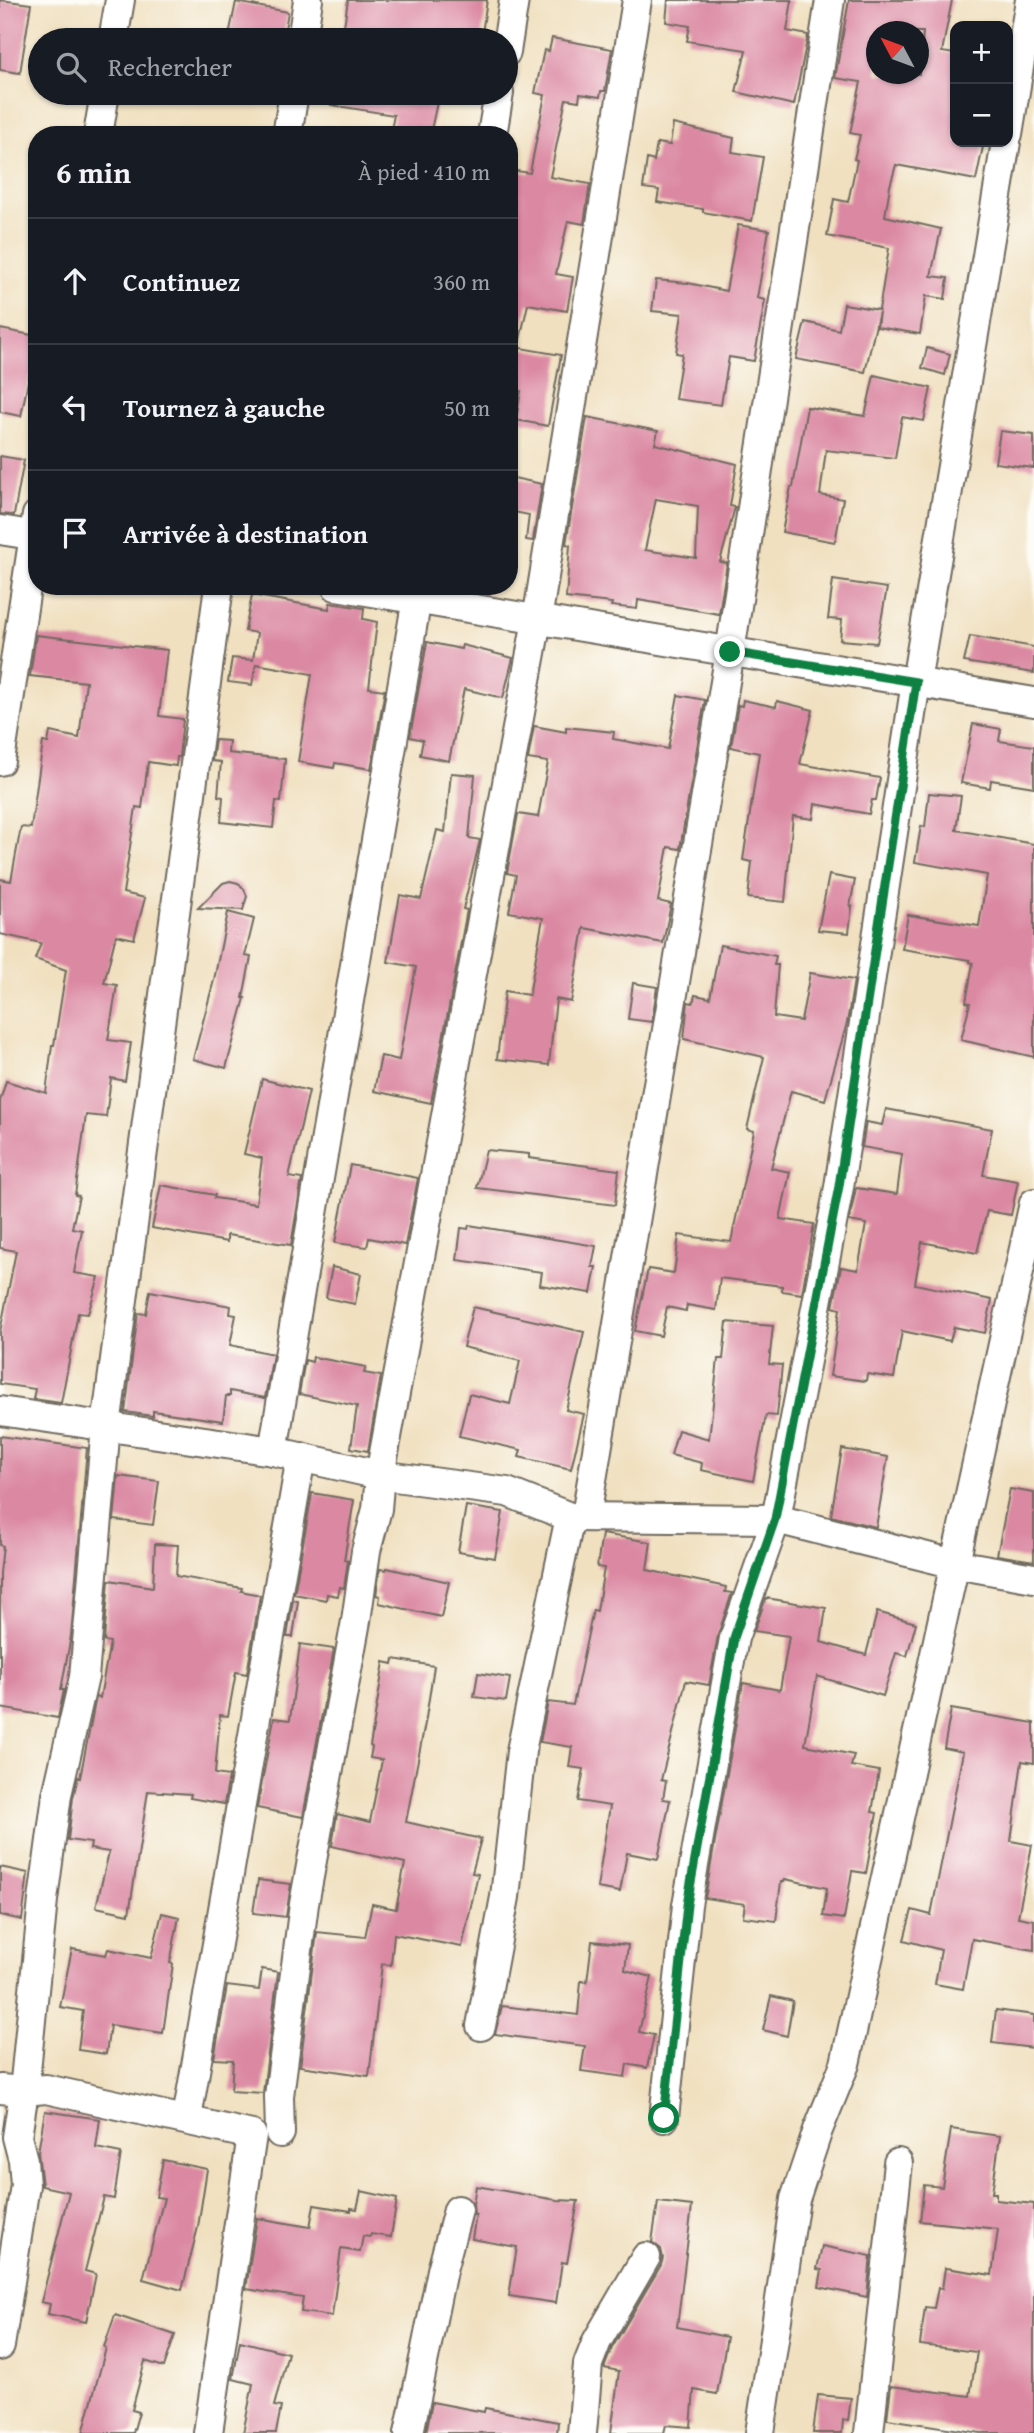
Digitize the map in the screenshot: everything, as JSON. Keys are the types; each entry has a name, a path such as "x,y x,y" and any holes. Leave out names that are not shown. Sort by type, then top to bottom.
{"street":[{"path":"115,28 120,0"},
{"path":"304,28 308,0"},
{"path":"510,28 514,0"},
{"path":"280,2133 279,2096 304,1904 537,620 638,0"},
{"path":"481,2026 505,1897 521,1751 578,1517 730,652 830,0"},
{"path":"1013,104 1030,0"},
{"path":"100,126 103,105"},
{"path":"288,126 292,105"},
{"path":"494,126 497,105"},
{"path":"664,2118 687,1905 734,1638 775,1519 839,1186 916,682 1005,147"},
{"path":"0,530 28,529"},
{"path":"0,761 28,581"},
{"path":"0,2346 25,2186 12,2090 57,1795 84,1677 106,1426 218,595"},
{"path":"273,1451 418,595"},
{"path":"427,595 537,620 1034,702"},
{"path":"760,2433 795,2199 818,2130 845,2064 1034,1203"},
{"path":"0,1411 273,1451 380,1475 507,1492 578,1517 775,1519 955,1564 1034,1578"},
{"path":"187,2118 301,1457"},
{"path":"12,2090 46,2089 253,2134 208,2433"},
{"path":"869,2433 898,2163"},
{"path":"409,2433 442,2270 458,2210"},
{"path":"582,2433 588,2364 597,2341 646,2257"}],"building":[{"path":"0,0 31,4 20,73 0,70"},
{"path":"348,0 487,0 483,28 344,26"},
{"path":"668,0 792,0 787,31 808,35 794,105 736,92 746,50 687,41 690,26 666,22"},
{"path":"849,0 952,0 942,52 950,53 950,147 983,147 976,180 896,165 885,216 941,229 931,276 948,278 945,299 926,296 920,334 877,327 879,312 865,372 796,359 805,322 839,330 844,304 879,310 889,248 827,236 834,199 848,202 860,135 850,133 861,82 835,78"},
{"path":"236,2 288,12 285,28 231,28"},
{"path":"552,38 612,49 605,91 601,91 600,97 580,94 579,101 566,99 550,177 590,184 584,224 568,221 556,274 573,277 567,311 528,304 518,344 518,171 530,173 545,95 535,93 544,50 549,51"},
{"path":"331,105 436,105 432,126 392,126 394,115"},
{"path":"673,124 734,138 732,152 763,157 752,221 703,212 703,209 657,202 659,190 643,188 647,159 654,161 657,143 670,145"},
{"path":"738,225 769,230 757,298 765,300 754,361 729,357 721,405 675,399 682,354 676,353 682,314 652,311 656,280 726,291"},
{"path":"0,329 28,334 28,382 21,416 0,412"},
{"path":"518,348 561,355 548,426 518,420 521,391 518,390"},
{"path":"927,348 950,354 945,375 922,368"},
{"path":"874,375 931,388 924,421 902,417 895,458 826,450 820,495 843,499 835,542 782,532 807,407 865,416"},
{"path":"587,417 658,431 655,444 737,464 730,506 735,507 720,562 727,563 719,614 638,600 637,609 611,606 612,603 566,598 570,545 566,544","holes":["656,499 698,506 696,558 645,550"]},
{"path":"1000,431 1034,435 1034,468 995,463"},
{"path":"0,456 24,460 14,515 0,514"},
{"path":"518,479 542,484 533,541 526,540 529,515 518,513"},
{"path":"833,580 887,588 877,643 840,640 842,620 828,619"},
{"path":"252,595 329,609 330,603 364,608 363,619 377,622 369,688 385,690 371,769 335,763 334,768 298,762 312,674 256,664 252,685 228,682 232,658 253,660 257,633 245,631"},
{"path":"36,635 167,650 159,716 183,719 176,766 148,762 142,808 136,807 123,893 145,898 134,939 116,935 104,983 117,985 108,1040 131,1043 125,1081 111,1078 106,1117 86,1115 75,1195 79,1196 72,1228 82,1230 74,1273 99,1277 88,1314 78,1313 61,1403 33,1399 35,1389 0,1384 0,1332 16,1251 0,1248 0,1101 6,1081 46,1093 66,970 35,959 41,943 0,934 0,879 11,881 21,827 31,828 43,742 48,743 50,732 79,738 86,682 30,676"},
{"path":"970,636 1034,647 1034,673 964,662"},
{"path":"427,642 461,649 462,645 513,658 503,698 464,689 449,761 420,755 423,740 410,737"},
{"path":"678,695 705,700 680,849 668,847 658,901 671,904 663,943 584,928 571,1002 556,999 549,1065 497,1059 505,991 529,995 543,918 509,912 516,875 507,873 518,814 538,817 548,762 528,759 534,726 566,732 566,727 614,732 613,739 668,749"},
{"path":"743,700 776,707 777,701 813,710 800,764 880,778 876,800 872,800 869,814 815,804 813,819 793,816 785,902 748,898 752,862 743,860 759,753 731,747 738,705 742,706"},
{"path":"973,724 1001,729 999,741 1034,746 1034,787 991,780 990,788 961,783"},
{"path":"215,740 229,741 228,753 285,759 281,802 276,801 273,828 221,822 223,797 218,796 221,762 212,761"},
{"path":"451,773 475,775 469,838 480,840 463,909 467,910 431,1103 374,1091 381,1056 399,1060 416,967 388,962 400,895 421,899 437,830 445,832"},
{"path":"929,793 961,796 956,830 1034,844 1034,1057 961,1040 970,1003 966,1002 973,963 970,960 902,949 908,915 979,926 987,875 915,862 921,826 925,827"},
{"path":"829,875 855,880 849,933 818,930"},
{"path":"223,883 238,883 244,889 247,896 243,910 198,908"},
{"path":"228,912 254,919 245,956 251,957 245,998 226,1068 193,1059 214,980"},
{"path":"720,945 776,956 774,965 778,965 774,1017 801,1021 810,973 854,980 847,1023 825,1100 791,1091 771,1168 790,1172 780,1219 814,1224 802,1294 782,1291 782,1286 720,1278 716,1310 687,1305 686,1311 667,1307 661,1336 635,1331 648,1269 674,1273 679,1235 731,1242 754,1131 747,1129 764,1057 684,1039 688,1002 693,1003 695,995 710,998"},
{"path":"633,983 657,987 652,1022 628,1019"},
{"path":"262,1079 309,1091 289,1177 302,1179 291,1245 227,1235 227,1242 152,1228 161,1185 215,1195 214,1198 256,1204 262,1158 244,1154"},
{"path":"886,1109 992,1129 983,1175 1018,1181 1011,1215 987,1211 977,1253 922,1242 915,1284 992,1300 985,1333 954,1327 950,1341 902,1331 894,1378 867,1374 866,1381 830,1376 840,1309 833,1307 841,1267 858,1270 866,1224 849,1221 856,1188 897,1194 902,1154 862,1147 866,1122 882,1125"},
{"path":"486,1150 529,1154 529,1158 619,1170 615,1205 477,1188"},
{"path":"350,1165 418,1178 405,1245 369,1238 367,1247 335,1243"},
{"path":"469,1225 596,1246 592,1267 596,1267 591,1293 540,1285 542,1272 457,1260 461,1228 468,1229"},
{"path":"332,1267 361,1274 355,1304 326,1298"},
{"path":"150,1291 231,1306 230,1314 236,1315 230,1345 273,1354 265,1398 230,1391 230,1396 226,1396 223,1421 153,1411 153,1416 125,1412 138,1313 146,1314"},
{"path":"473,1307 584,1332 566,1410 584,1414 571,1469 519,1457 521,1450 459,1436 469,1394 510,1404 520,1361 463,1347"},
{"path":"727,1322 773,1326 769,1364 782,1365 777,1416 766,1415 753,1481 701,1470 702,1463 671,1455 678,1430 709,1439 718,1359 723,1359"},
{"path":"313,1357 366,1367 364,1373 381,1376 368,1451 351,1448 357,1406 299,1394 305,1360 312,1362"},
{"path":"0,1436 87,1448 71,1636 58,1718 0,1708 0,1573 3,1546 0,1545"},
{"path":"842,1449 888,1457 876,1527 831,1516"},
{"path":"118,1476 159,1481 153,1525 114,1520"},
{"path":"1010,1489 1034,1493 1034,1561 997,1555"},
{"path":"312,1493 354,1500 344,1560 348,1561 344,1588 340,1587 338,1596 327,1594 326,1600 294,1594"},
{"path":"466,1506 503,1512 495,1558 458,1552"},
{"path":"602,1534 651,1542 647,1570 726,1587 725,1592 732,1593 718,1635 709,1685 686,1681 661,1780 666,1781 663,1799 670,1800 658,1859 627,1853 620,1892 597,1888 610,1806 578,1801 584,1769 569,1767 572,1747 540,1742 548,1702 573,1705 593,1610 597,1611 604,1568 597,1567"},
{"path":"155,1544 178,1545 176,1576 242,1588 241,1591 260,1595 247,1674 236,1672 228,1716 220,1715 215,1774 229,1776 224,1804 190,1798 191,1794 148,1791 129,1914 96,1907 109,1852 90,1849 91,1843 68,1840 73,1798 78,1777 80,1778 96,1697 100,1698 110,1642 104,1641 109,1580 153,1587"},
{"path":"387,1568 449,1582 441,1617 379,1603 380,1596 376,1595 380,1569"},
{"path":"766,1598 826,1608 821,1642 866,1655 877,1612 916,1623 907,1656 896,1653 883,1696 817,1676 805,1745 854,1755 851,1766 879,1771 872,1812 877,1813 866,1873 852,1871 844,1919 823,1916 827,1888 785,1879 781,1882 776,1921 743,1917 745,1904 705,1898 743,1683 780,1690 789,1636 754,1631"},
{"path":"293,1600 298,1601 293,1637 287,1637"},
{"path":"300,1644 334,1649 303,1817 257,1808 274,1718 290,1720"},
{"path":"394,1659 434,1666 406,1822 481,1839 472,1873 478,1874 462,1947 394,1934 391,1965 382,1964 369,2076 300,2066 317,1932 365,1937 372,1904 396,1909 405,1863 332,1846 337,1814 370,1822 382,1760 370,1758 370,1746 384,1662 393,1664"},
{"path":"478,1673 510,1678 506,1701 474,1697"},
{"path":"951,1709 1034,1723 1034,1763 1022,1761 1011,1841 1032,1845 1018,1917 1034,1920 1034,1950 972,1939 963,1989 935,1984 941,1950 904,1940 912,1910 931,1915 963,1752 944,1748"},
{"path":"0,1867 28,1873 22,1920 0,1915"},
{"path":"258,1880 291,1884 286,1917 253,1913"},
{"path":"162,1913 179,1917 170,1963 173,1964 163,2033 110,2025 106,2054 78,2050 83,2011 60,2007 72,1949 106,1955 108,1949 151,1958"},
{"path":"592,1941 628,1945 625,1970 652,1977 639,2032 654,2035 647,2068 627,2064 625,2077 581,2071 585,2046 495,2034 502,2006 578,2015 581,1981 587,1982"},
{"path":"262,1969 278,1972 263,2093 231,2091 233,2060 214,2059 227,1986 259,1990"},
{"path":"771,1996 793,2001 787,2036 763,2030"},
{"path":"996,2010 1034,2015 1034,2048 992,2043"},
{"path":"45,2111 100,2119 96,2148 121,2153 114,2199 104,2197 85,2271 96,2274 86,2322 48,2314 50,2304 41,2302 69,2192 42,2186 38,2152"},
{"path":"951,2129 1000,2136 992,2193 996,2193 996,2200 1034,2204 1034,2433 981,2433 887,2419 891,2386 970,2396 977,2352 920,2345 925,2307 934,2308 938,2288 942,2289 945,2268 992,2275 998,2229 920,2221 924,2185 942,2187"},
{"path":"163,2160 207,2169 198,2227 182,2290 143,2279 164,2198 156,2197"},
{"path":"476,2186 578,2201 567,2263 562,2262 556,2303 509,2296 517,2247 472,2239 476,2215 473,2204"},
{"path":"361,2191 397,2199 391,2237 371,2234 370,2237 363,2236 360,2252 341,2249 332,2316 301,2312 303,2298 246,2289 257,2218 310,2227 314,2205 351,2211 351,2208 357,2209"},
{"path":"658,2202 692,2206 677,2327 727,2337 717,2394 694,2390 691,2427 666,2425 664,2433 611,2433 619,2371 604,2368 612,2348 661,2265 661,2249 652,2242"},
{"path":"822,2246 871,2256 867,2297 819,2287 822,2270 817,2269"},
{"path":"115,2315 175,2335 164,2367 145,2361 132,2410 139,2412 133,2433 83,2433 106,2348 104,2347"},
{"path":"240,2341 288,2353 274,2406 281,2407 276,2433 243,2433 253,2384 233,2379"},
{"path":"818,2395 851,2398 848,2421 843,2420 842,2433 813,2433"},
{"path":"432,2402 484,2412 485,2408 558,2422 557,2433 426,2433"}],"route":[{"path":"664,2118 687,1905 734,1638 775,1519 839,1186 916,682 730,652"}]}
